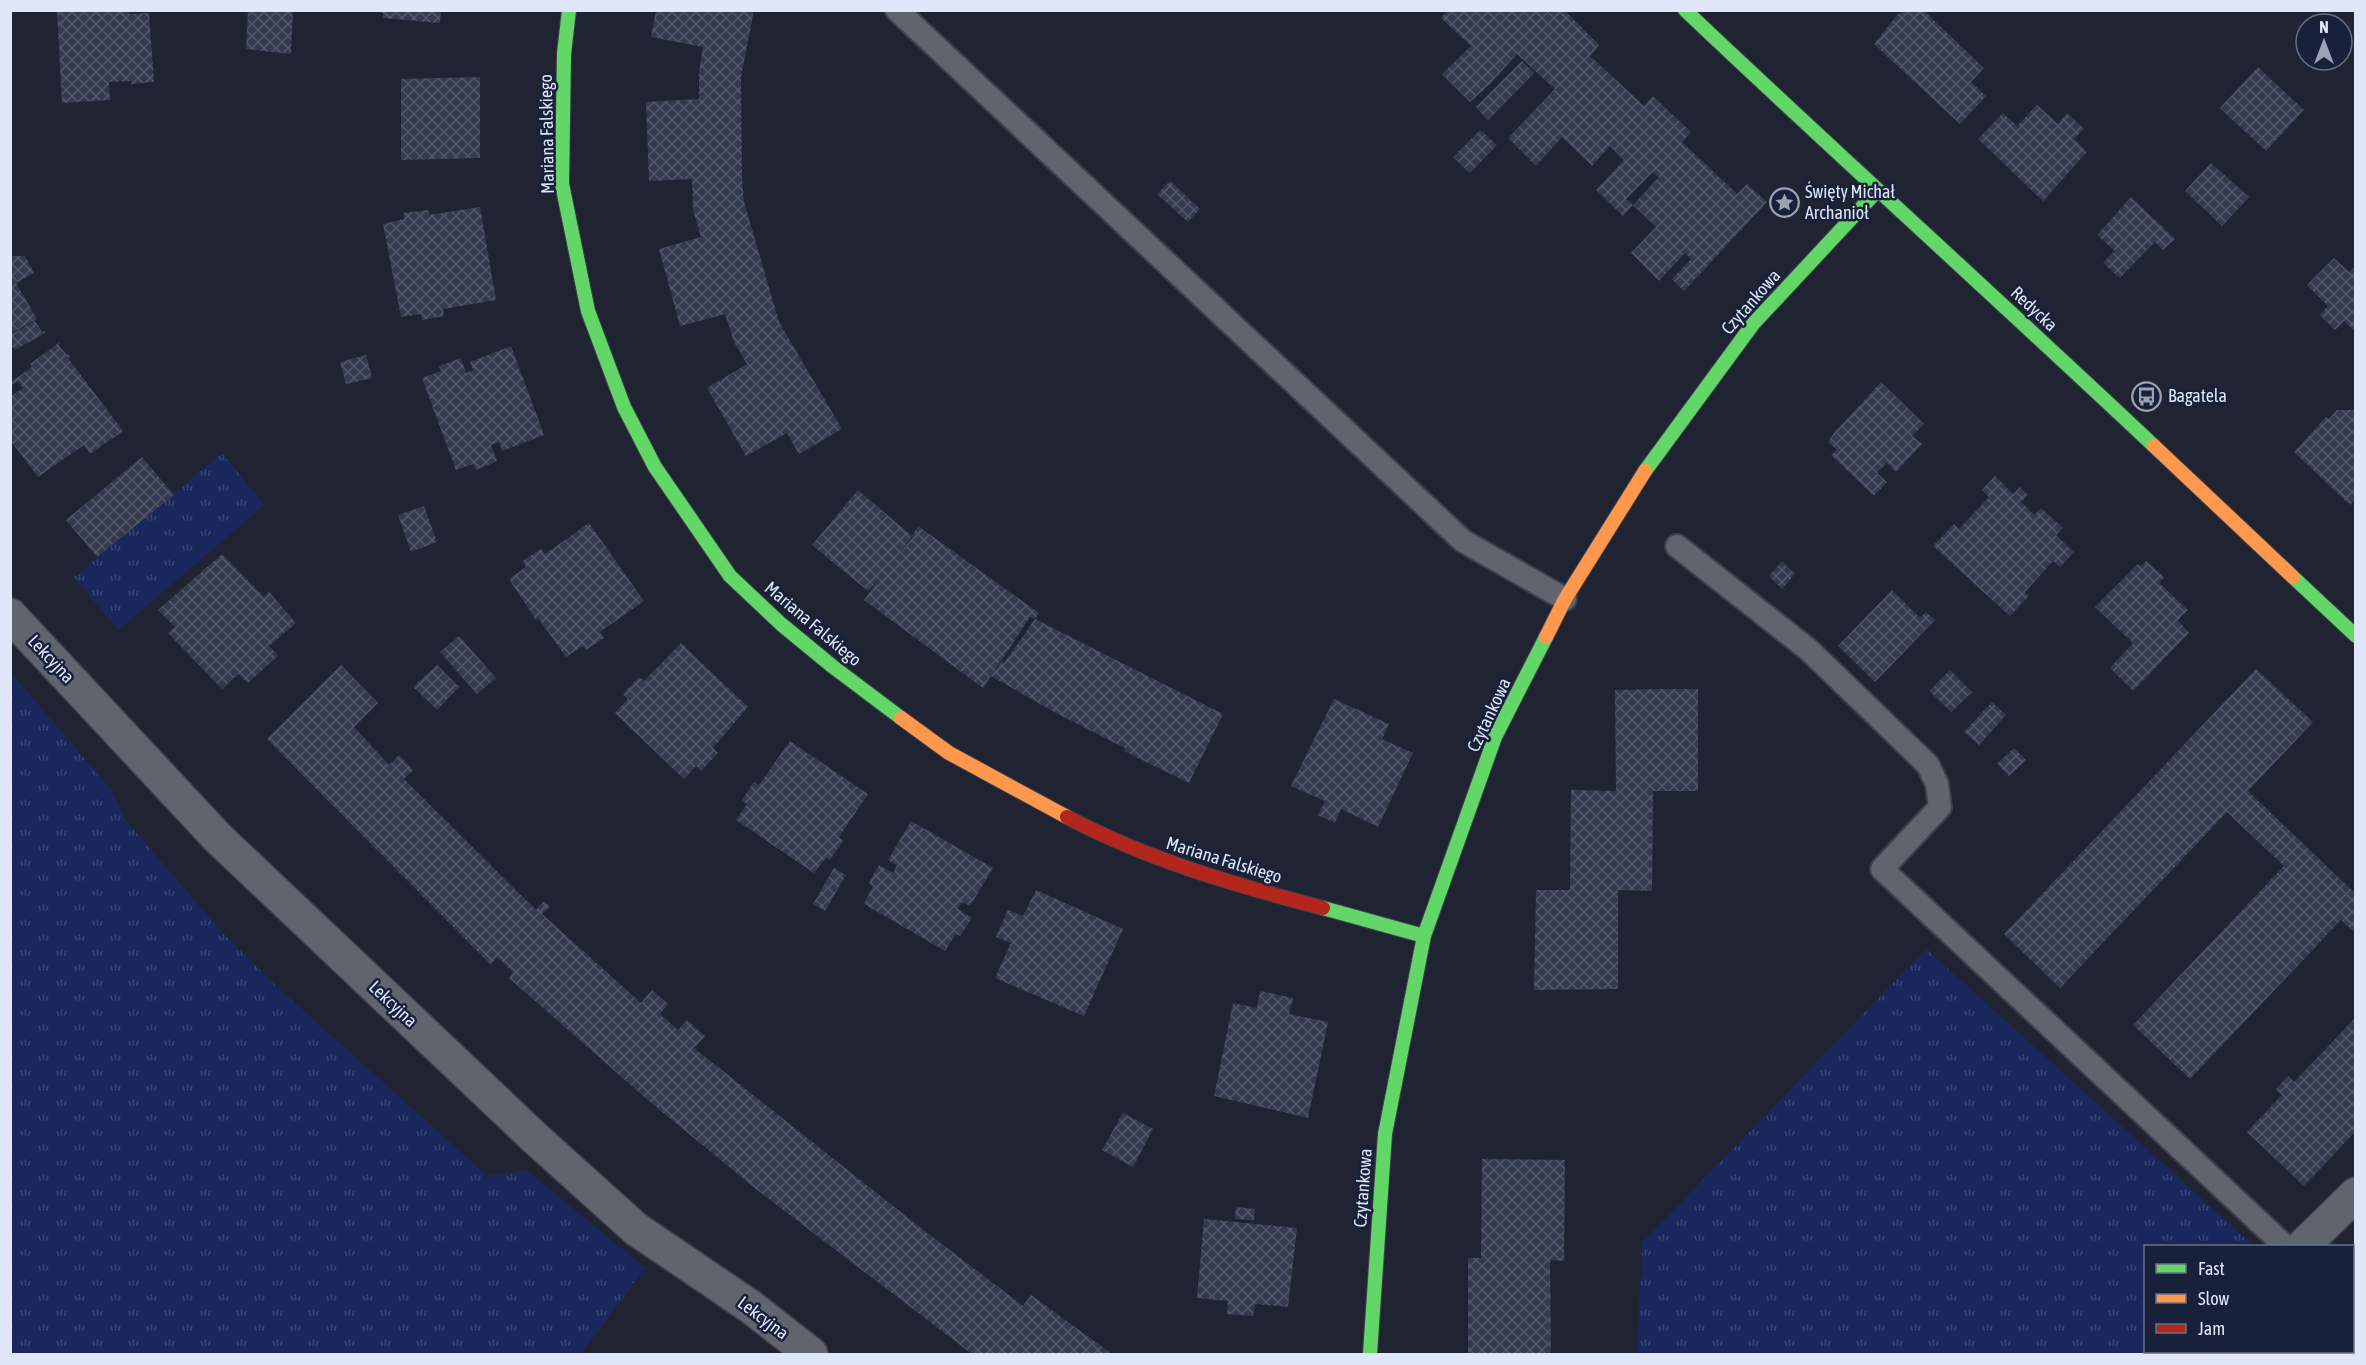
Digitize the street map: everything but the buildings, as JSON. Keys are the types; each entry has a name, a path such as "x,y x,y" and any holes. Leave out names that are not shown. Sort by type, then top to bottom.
{"street":[{"name":"Mariana Falskiego","path":"569,10 564,54 562,184 588,311 624,407 655,467 730,576 781,624 832,666 949,753 1077,822 1168,862 1251,889 1424,936"},
{"name":"Redycka","path":"1685,10 1877,191 2000,301 2355,636"},
{"name":"Czytankowa","path":"1370,1354 1385,1134 1424,936 1495,737 1565,599 1653,457 1753,324 1877,191"},
{"name":"Lekcyjna","path":"10,615 218,837 535,1138 636,1229 751,1307 811,1354"},
{"path":"2304,1245 2355,1194"}],"lane":[{"path":"897,10 1463,541 1565,599"},
{"path":"1677,546 1809,650 1928,765 1937,784 1940,807 1882,869 2284,1245"}],"green space":[{"path":"222,453 264,505 118,630 74,577"},
{"path":"10,672 110,788 127,822 222,932 275,985 487,1176 526,1170 645,1268 581,1354 11,1354"},
{"path":"1926,949 2253,1245 2144,1245 2144,1353 2185,1354 1637,1354 1642,1243"}],"traffic: fast":[{"path":"569,10 564,54 562,184 588,311 624,407 655,467 730,576 781,624 901,718"},
{"path":"1685,10 2154,446"},
{"path":"1645,471 1753,324 1877,191"},
{"path":"2293,577 2356,636"},
{"path":"1370,1354 1385,1134 1424,936 1495,737 1546,637"},
{"path":"1323,908 1424,936"}],"traffic: slow":[{"path":"2154,446 2293,577"},
{"path":"1546,637 1565,599 1645,471"},
{"path":"901,718 949,753 1067,817"}],"traffic: jam":[{"path":"1067,817 1160,859 1323,908"}],"place":[{"name":"Święty Michał Archanioł","path":"1784,202"},
{"name":"Bagatela","path":"2147,396"}]}
